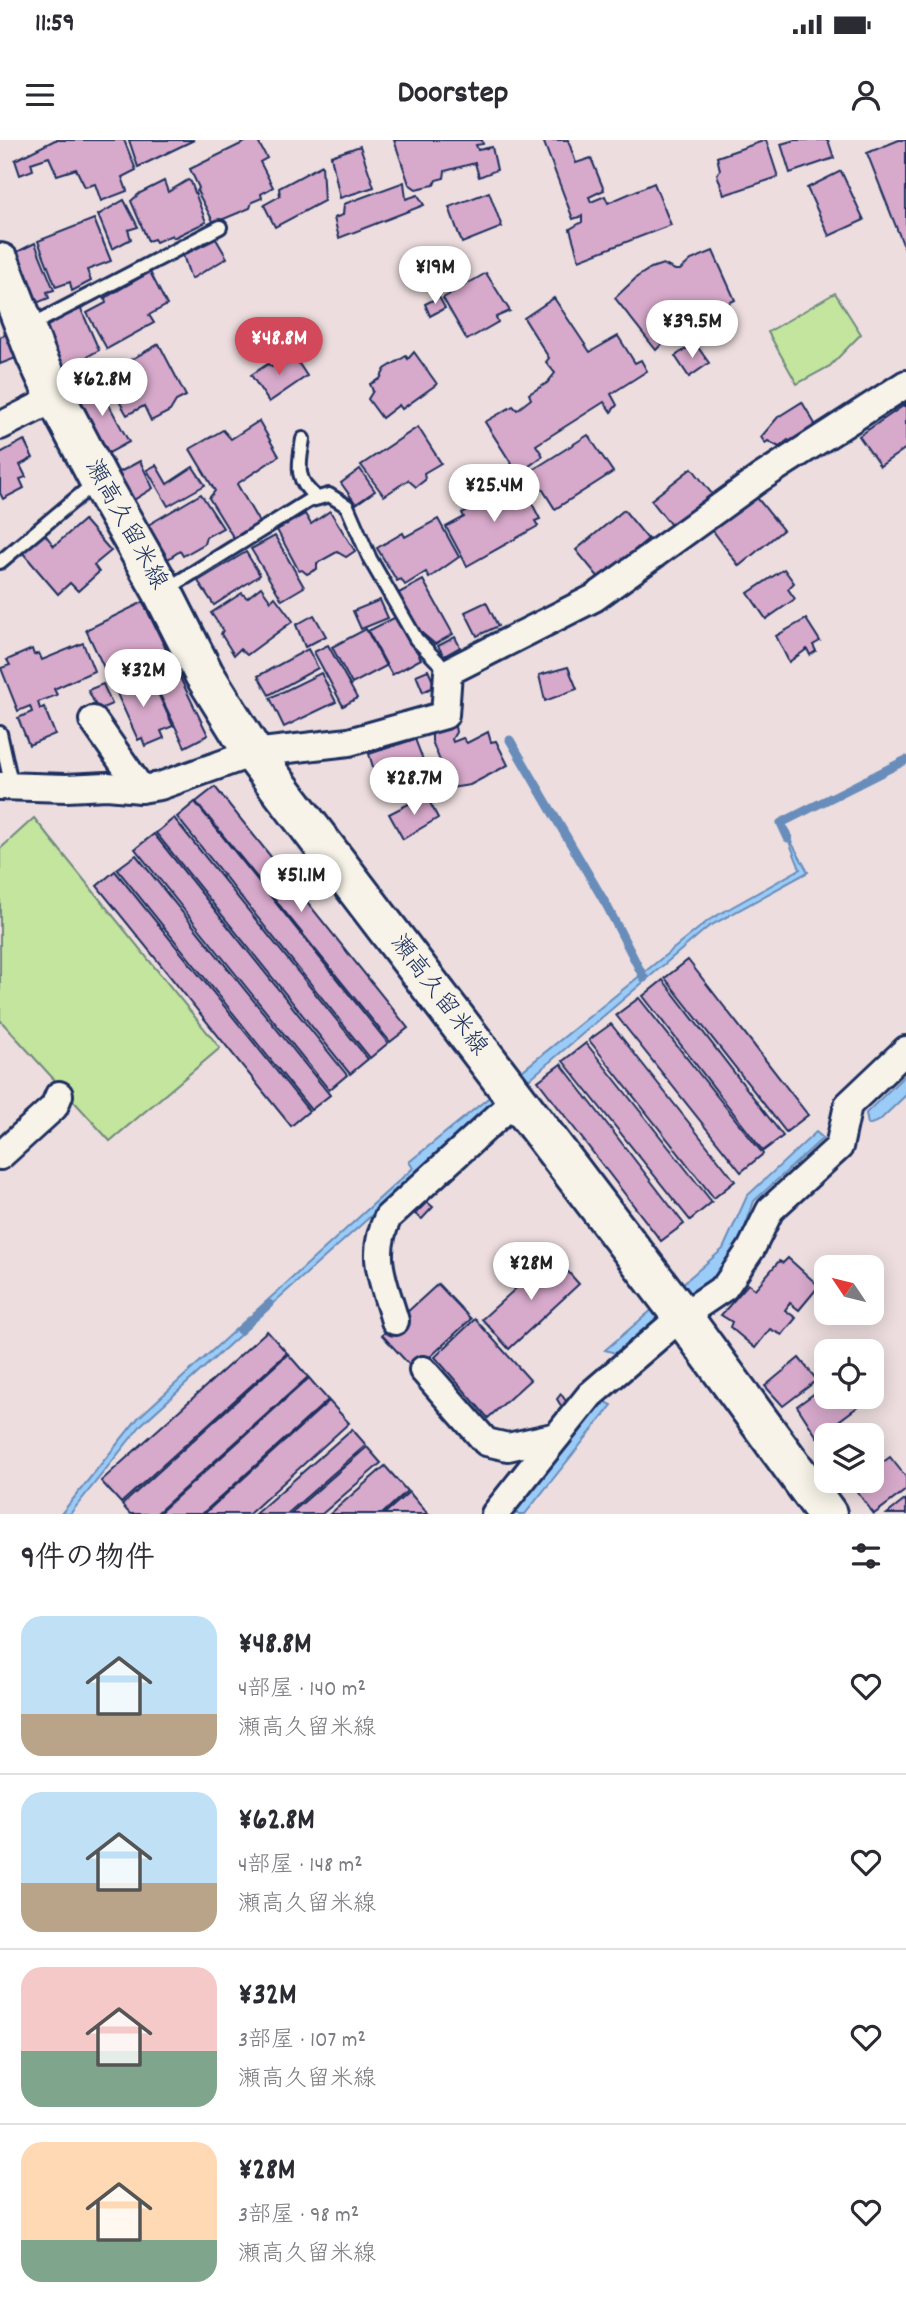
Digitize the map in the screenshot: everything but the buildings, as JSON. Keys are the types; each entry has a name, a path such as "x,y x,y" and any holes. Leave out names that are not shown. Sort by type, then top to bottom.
{"main road":[{"name":"瀬高久留米線","path":"0,263 56,398 162,591 204,674 253,753 682,1316 827,1514"}],"street":[{"path":"4,786 107,786 141,789 160,786 253,753 349,742 445,715 448,672 594,598 760,478 906,383"},
{"path":"0,426 56,398"},
{"path":"93,720 141,789"},
{"path":"495,1514 590,1395 682,1316 725,1287 751,1249 770,1210 839,1147 848,1105 906,1050"},
{"path":"0,1156 54,1107 59,1096"},
{"path":"395,1321 378,1261 379,1236 388,1217 517,1099"},
{"path":"422,1370 486,1441 508,1447 558,1436"}],"lane":[{"path":"26,328 220,228"},
{"path":"303,439 298,469 306,489 317,498"},
{"path":"0,562 85,491"},
{"path":"162,591 308,501 329,495 347,506 370,559 416,639 448,672"},
{"path":"0,733 9,774 4,786"}],"green space":[{"path":"835,293 861,334 830,366 797,384 768,332"},
{"path":"34,818 220,1048 110,1141 0,1020 0,849"}],"water":[{"path":"784,829 808,872 708,927 417,1175 261,1314 257,1310 413,1168 409,1162 709,920 800,869"},
{"path":"906,1074 906,1095 879,1121 868,1125 866,1113"},
{"path":"816,1132 823,1138 754,1201 735,1256 688,1304 659,1320 615,1353 605,1350 723,1249 747,1196"},
{"path":"247,1319 251,1325 142,1424 70,1514 61,1514 138,1418"},
{"path":"604,1401 612,1405 525,1514 513,1514"}],"waterway":[{"path":"510,740 607,906 644,978"},
{"path":"788,838 781,823 906,760"},
{"path":"240,1330 269,1304"}]}
